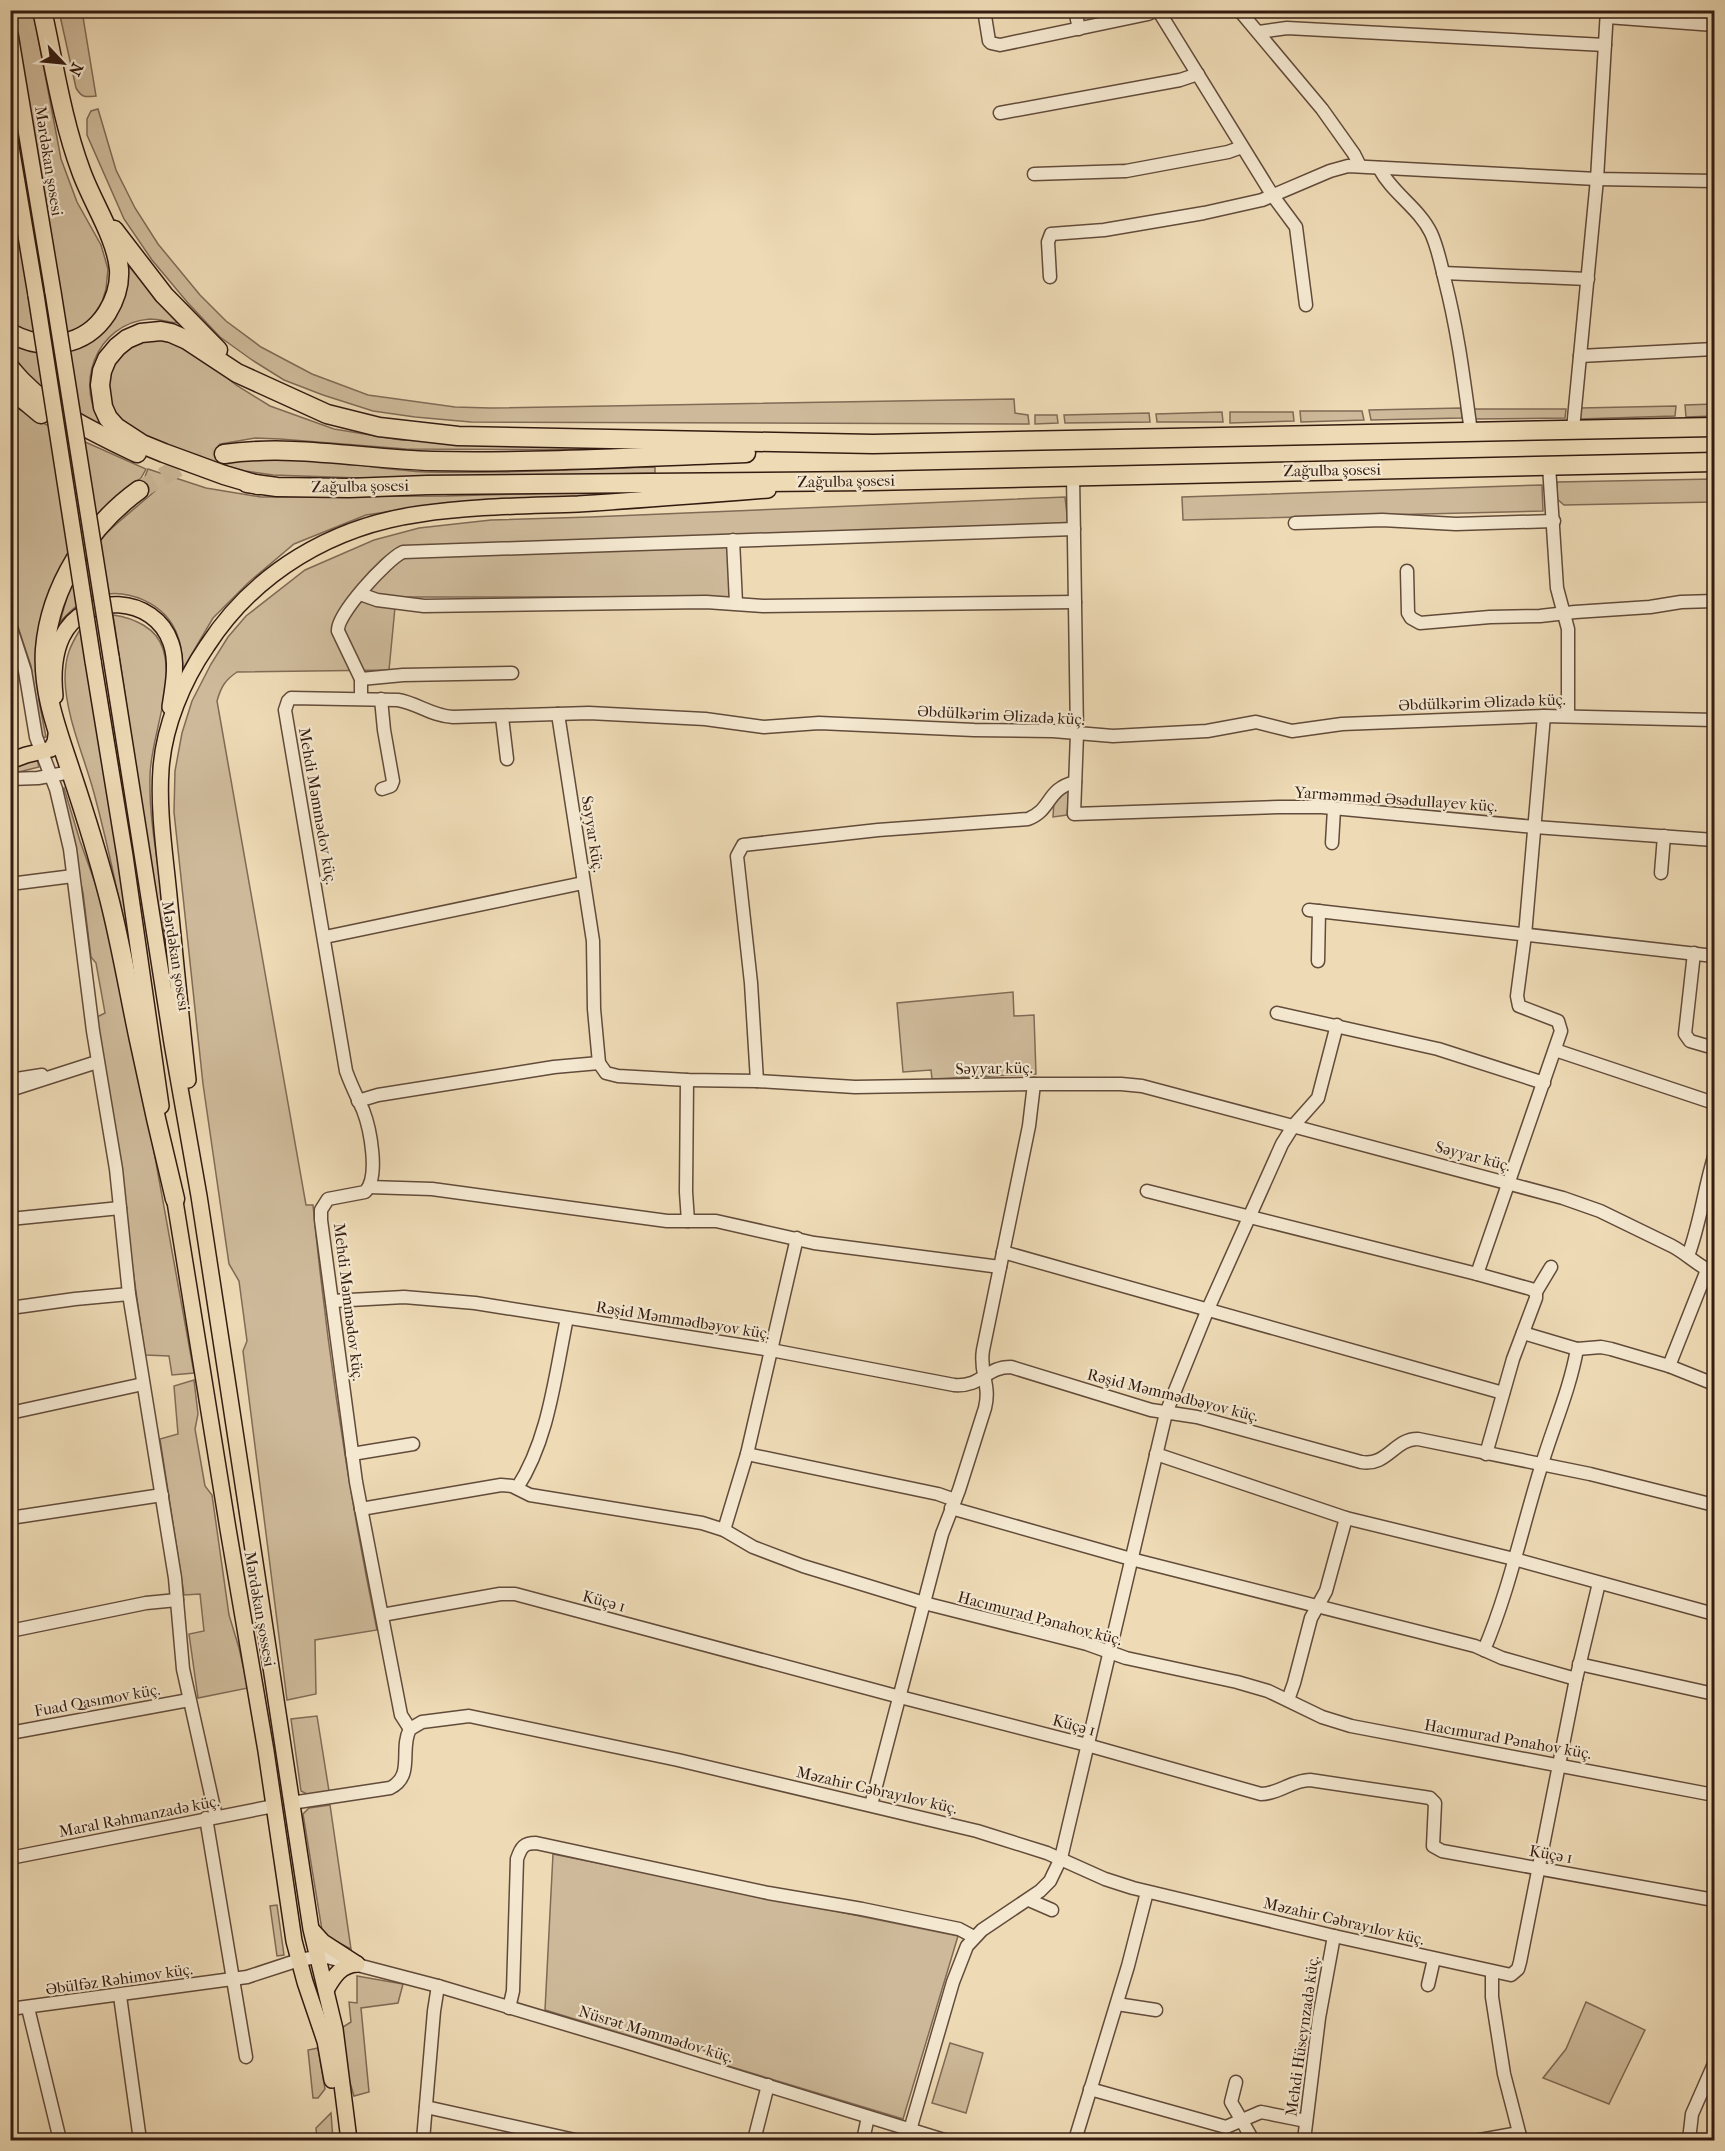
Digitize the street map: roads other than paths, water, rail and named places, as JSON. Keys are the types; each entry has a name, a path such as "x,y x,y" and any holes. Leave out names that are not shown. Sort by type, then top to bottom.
{"highway":[{"path":"10,333 27,341 44,344 74,341 96,326 111,305 118,282 118,262 81,171 72,139 42,10"},
{"path":"91,194 141,267 194,327 228,358 281,394"},
{"path":"258,484 185,461 142,444 125,434 108,418 100,396 102,371 107,359 127,339 141,333 161,331 180,336 237,373 312,408 379,428 458,436 873,444 1714,427"},
{"name":"Zağulba şosesi","path":"10,368 36,396 57,412 143,456 194,473 277,487 871,481 1714,462"},
{"path":"10,388 30,406 62,425 143,456"},
{"path":"224,454 284,450 400,459 480,461 765,453 873,444"},
{"path":"139,490 108,516 96,530 59,593 45,648 47,693 110,901 175,1199"}],"main road":[{"name":"Mərdəkan şosesi","path":"10,34 170,1032 209,1261"},
{"path":"10,141 126,868 175,1199"},
{"path":"164,746 188,677 221,624 242,600 272,574 315,547 343,534 394,519 469,509 606,502 871,481"},
{"path":"10,761 53,746 57,729 56,655 62,636 77,617 89,609 110,604 126,605 149,614 160,622 172,646 174,676 161,769 162,826 199,1196"},
{"name":"Mərdəkan şossesi","path":"175,1199 294,1941 325,2041 340,2140"},
{"name":"Mərdəkan şossesi","path":"209,1261 311,1929 335,2029 349,2140"},
{"path":"311,1929 323,1942 357,1964"},
{"path":"326,1990 340,1969 350,1964 357,1964"}],"street":[{"path":"984,10 987,37 991,44 996,45 1079,29 1157,10 1273,196 1296,227 1306,305"},
{"path":"1075,10 1079,29"},
{"path":"1239,10 1322,109 1354,154 1359,166"},
{"path":"1573,429 1597,179 1607,14 1714,24"},
{"path":"1259,32 1287,28 1605,45"},
{"path":"1000,113 1180,80 1197,74"},
{"path":"1034,174 1126,171 1228,152 1242,147"},
{"path":"1050,277 1048,242 1051,234 1104,230 1193,214 1273,196 1339,167 1359,166 1597,179 1714,181"},
{"path":"1379,168 1429,230 1443,273 1459,340 1471,432"},
{"path":"1443,273 1588,279"},
{"path":"1580,356 1714,349"},
{"path":"10,401 30,406"},
{"path":"1549,466 1557,588 1569,638 1568,716"},
{"path":"757,1082 751,983 737,856 743,845 878,830 1028,819 1042,811 1060,787 1075,782 1077,734 1073,475"},
{"path":"1295,523 1382,520 1456,524 1554,521"},
{"path":"361,698 361,679 337,626 344,613 388,561 402,552 1074,529"},
{"path":"733,540 736,603"},
{"path":"1407,571 1408,613 1411,618 1420,622 1540,616 1650,607 1681,602 1714,601"},
{"path":"360,594 376,600 424,606 706,602 763,606 1075,602"},
{"path":"10,625 25,671 34,729 52,776 70,849 97,1062 120,1208 129,1294 177,1600 183,1670 211,1818 246,2057"},
{"path":"361,679 403,675 512,673"},
{"name":"Əbdülkərim Əlizadə küç.","path":"288,701 295,697 405,701 443,717 589,713 705,719 764,727 819,723 1053,731 1113,736 1207,731 1256,722 1283,730 1304,731 1342,724 1544,716 1714,720"},
{"path":"381,699 393,781 391,786 382,789"},
{"name":"Mehdi Məmmədov küç.","path":"288,701 285,710 346,1071 363,1110 369,1133 372,1168 369,1187 359,1194 328,1199 321,1210 361,1509 401,1714 410,1729"},
{"name":"Səyyar küç.","path":"558,714 593,941 594,1009 599,1063 606,1073 687,1080 889,1088 1034,1084 1142,1086 1508,1182 1583,1204 1672,1246 1711,1271"},
{"path":"1477,1274 1561,1031 1557,1021 1523,1009 1519,1006 1518,1001 1544,716"},
{"path":"502,717 507,759"},
{"path":"10,780 71,772"},
{"name":"Yarməmməd Əsədullayev küç.","path":"1075,782 1074,814 1278,807 1334,808 1535,827 1714,840"},
{"path":"1332,843 1334,808"},
{"path":"1661,873 1664,836"},
{"path":"10,884 74,876"},
{"path":"325,937 583,883"},
{"path":"1318,961 1314,911 1714,956"},
{"path":"1694,953 1685,1034 1690,1041 1714,1048"},
{"path":"1277,1013 1438,1049 1544,1083"},
{"path":"910,2130 962,1958 974,1937 1029,1900 1050,1881 1061,1858 1166,1413 1208,1309 1282,1144 1294,1125 1318,1098 1336,1025"},
{"path":"1555,1050 1714,1103"},
{"path":"10,1090 97,1062"},
{"path":"358,1101 378,1095 554,1067 599,1063"},
{"path":"10,1080 45,1074 54,1077"},
{"path":"687,1080 688,1221"},
{"path":"871,1805 942,1534 988,1395 981,1369 983,1350 1029,1126 1034,1084"},
{"path":"1688,1256 1695,1235 1704,1189 1714,1163"},
{"path":"369,1187 432,1189 639,1218 729,1223 821,1244 1000,1267"},
{"path":"1147,1191 1477,1274 1536,1292"},
{"path":"10,1219 120,1208"},
{"path":"724,1530 747,1454 797,1238"},
{"path":"1003,1252 1503,1393"},
{"path":"1486,1454 1536,1292 1551,1267"},
{"path":"1669,1366 1711,1271"},
{"path":"10,1308 129,1294"},
{"name":"Rəşid Məmmədbəyov küç.","path":"332,1301 423,1298 475,1303 771,1350 954,1385 974,1384 1001,1367 1011,1367 1166,1413 1197,1417 1367,1463 1381,1460 1412,1439 1590,1474 1714,1505"},
{"path":"517,1488 527,1472 544,1427 567,1318"},
{"path":"1523,1333 1576,1349 1601,1347 1669,1366 1714,1384"},
{"path":"1485,1650 1501,1606 1541,1465 1571,1377 1576,1349"},
{"path":"10,1413 143,1384"},
{"path":"352,1454 413,1444"},
{"path":"747,1454 938,1494 953,1504 1131,1559 1485,1650 1502,1658 1576,1679"},
{"path":"1156,1454 1346,1518 1514,1559 1714,1614"},
{"name":"Hacımurad Pənahov küç.","path":"361,1509 501,1485 517,1488 530,1495 702,1523 724,1530 753,1546 794,1563 924,1603 1087,1644 1126,1658 1268,1691 1322,1717 1351,1726 1714,1795"},
{"path":"10,1518 162,1495"},
{"path":"1288,1700 1311,1618 1326,1591 1346,1518"},
{"path":"1480,2140 1520,2137 1504,2074 1492,1997 1492,1972 1511,1975 1518,1970 1579,1664 1599,1583"},
{"name":"Küçə 1","path":"382,1615 500,1593 515,1594 1087,1745 1261,1794 1270,1794 1302,1780 1310,1780 1430,1798 1435,1803 1432,1839 1433,1846 1437,1849 1714,1900"},
{"path":"10,1631 146,1603 177,1600"},
{"path":"1579,1664 1714,1694"},
{"name":"Fuad Qasımov küç.","path":"10,1733 189,1700"},
{"name":"Məzahir Cəbrayılov küç.","path":"410,1729 422,1722 442,1718 477,1717 678,1760 977,1831 1061,1858 1105,1879 1147,1892 1492,1972"},
{"path":"291,1803 390,1788 396,1785 405,1768 405,1743 410,1729"},
{"name":"Maral Rəhmanzadə küç.","path":"10,1858 274,1806"},
{"path":"510,2008 513,1991 517,1858 520,1849 527,1843 536,1843 768,1893 959,1929 974,1937"},
{"path":"1075,2140 1117,2004 1147,1892"},
{"path":"1029,1900 1052,1910"},
{"name":"Mehdi Hüseynzadə küç.","path":"1306,2140 1306,2121 1319,2018 1334,1936"},
{"name":"Əbülfəz Rəhimov küç.","path":"10,2010 248,1977 317,1956"},
{"name":"Nüsrət Məmmədov küç.","path":"317,1956 357,1964 438,1986 944,2140"},
{"path":"1428,1985 1434,1959"},
{"path":"423,2140 438,1986"},
{"path":"120,1996 140,2140"},
{"path":"1117,2004 1156,2010"},
{"path":"28,2008 60,2140"},
{"path":"1689,2140 1692,2114 1714,2064"},
{"path":"1236,2082 1231,2102 1250,2135 1250,2140"},
{"path":"754,2140 768,2085"},
{"path":"1090,2088 1221,2126 1232,2126 1261,2112 1306,2121"},
{"path":"426,2107 575,2140"},
{"path":"863,2140 868,2117"}],"tunnel":[{"path":"139,490 181,466 224,454"}]}
